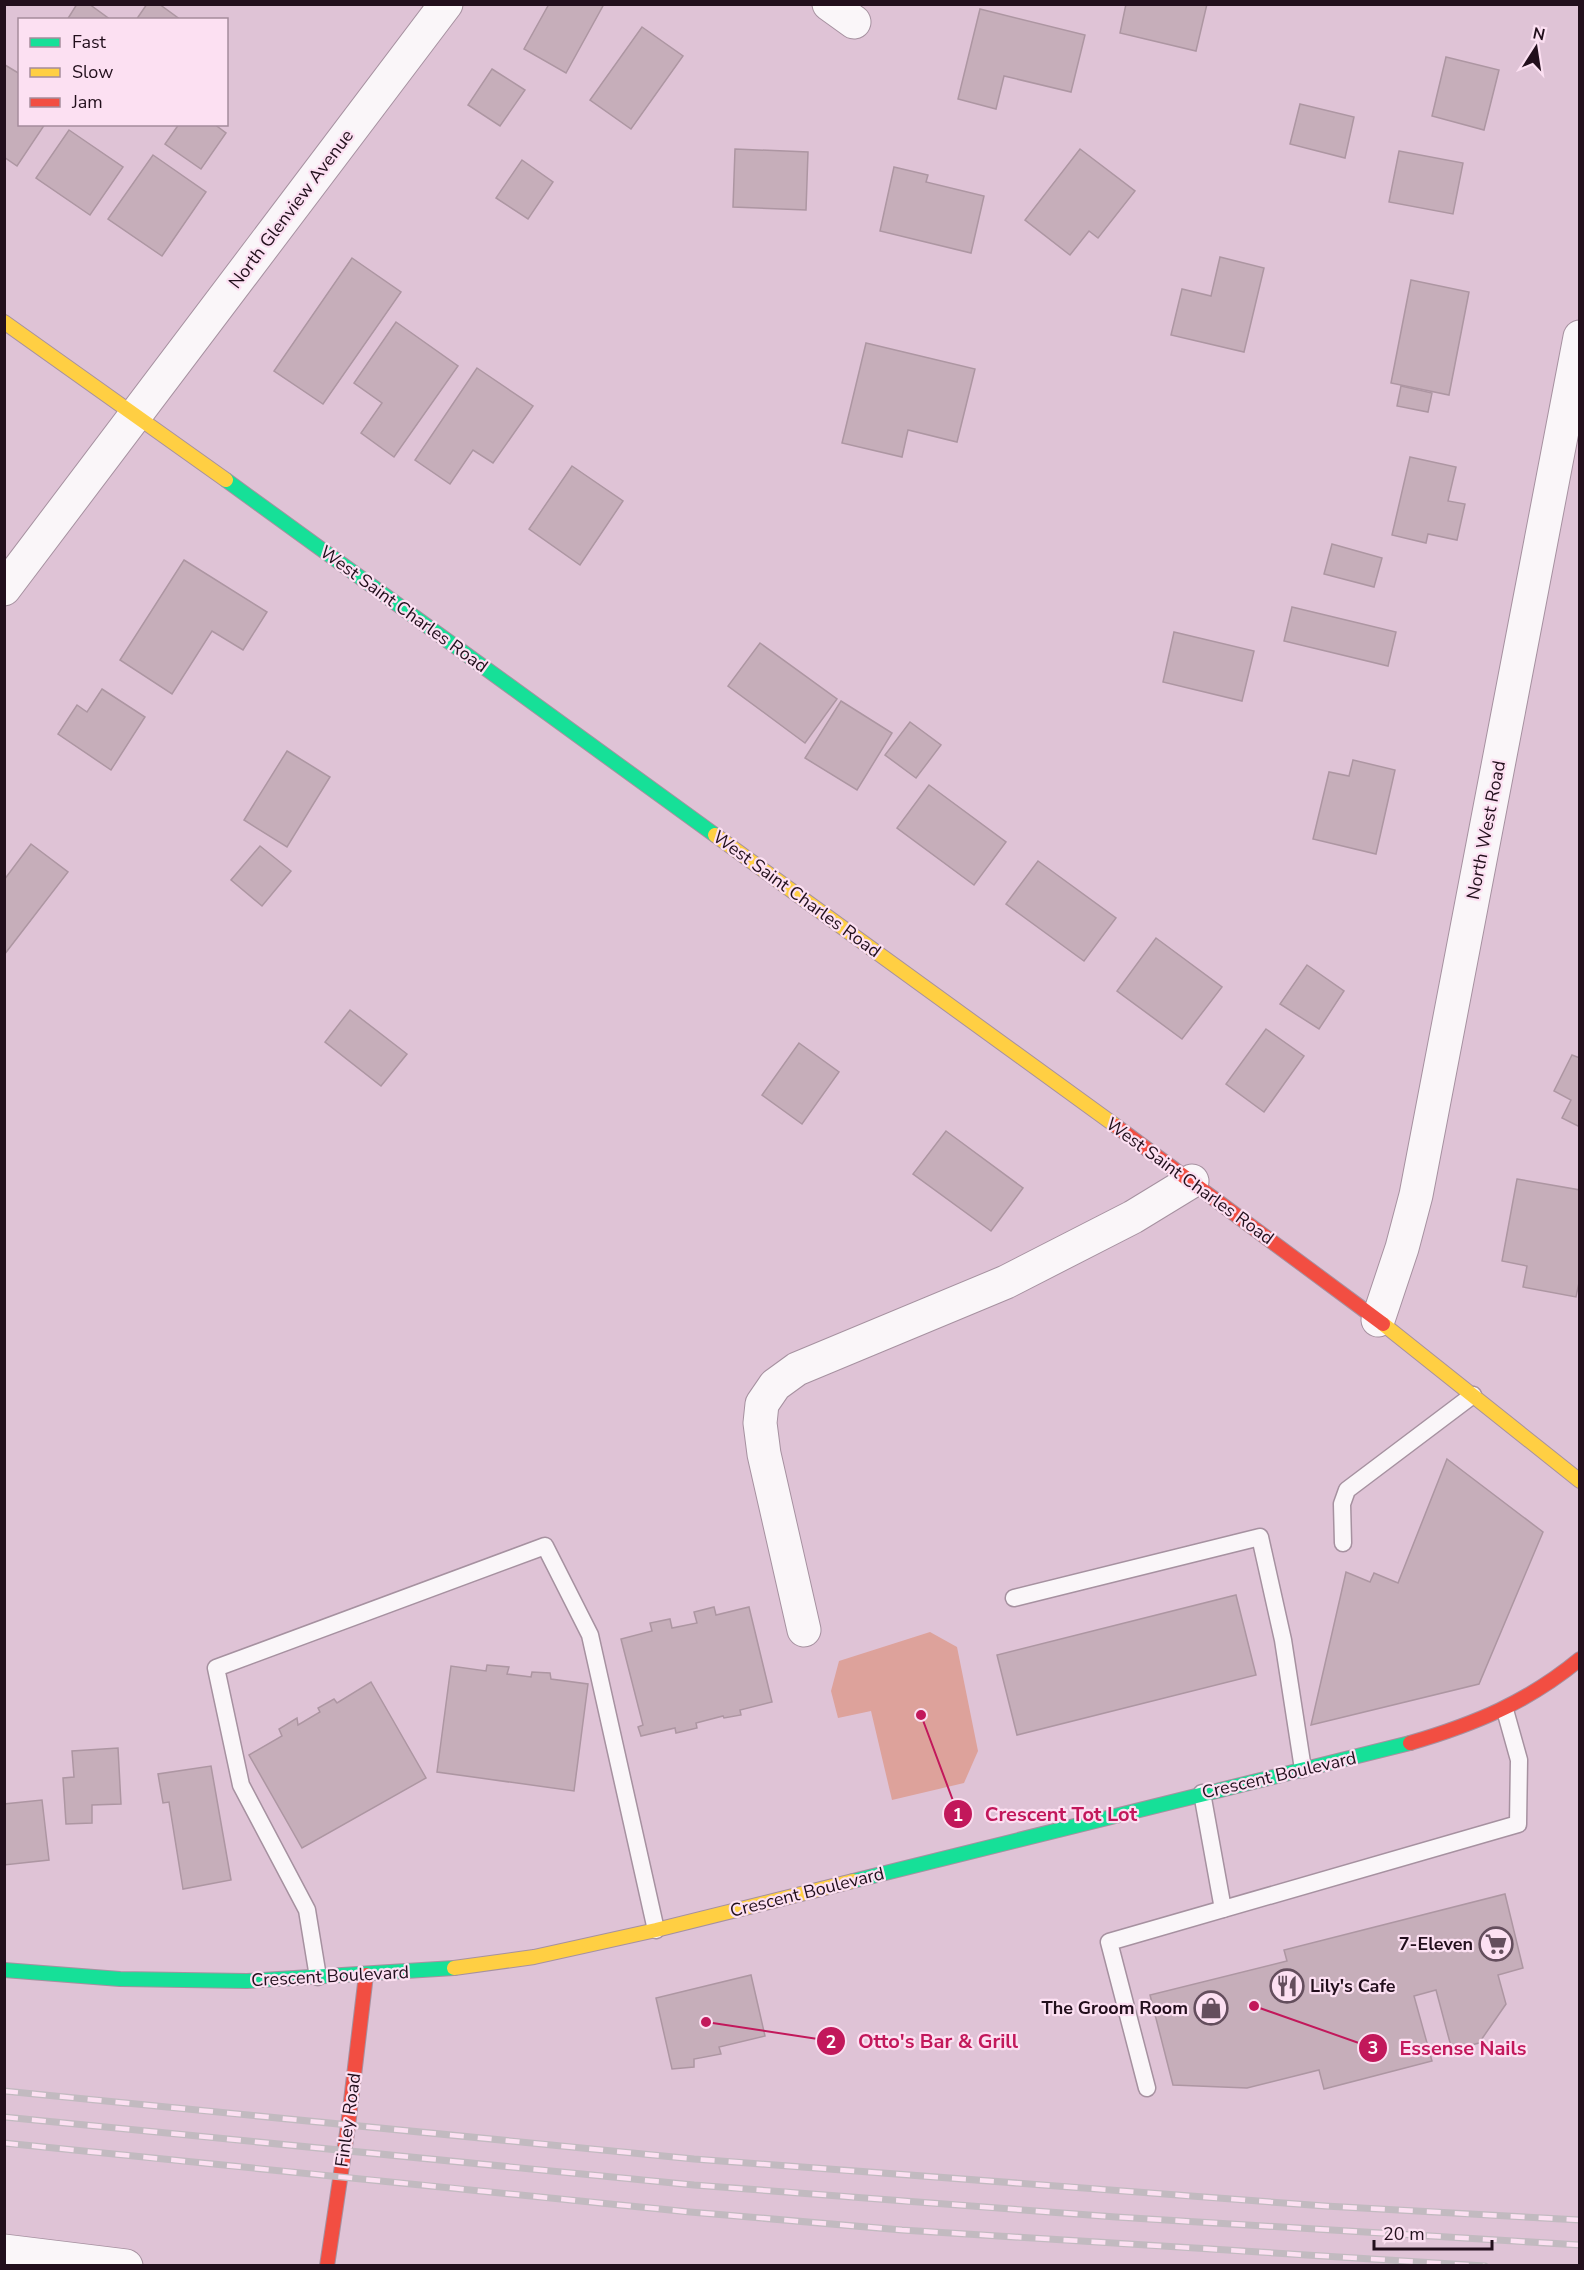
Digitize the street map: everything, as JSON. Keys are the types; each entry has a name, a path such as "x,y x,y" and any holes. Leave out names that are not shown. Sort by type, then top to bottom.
{"main road":[{"name":"West Saint Charles Road","path":"4,322 135,414 1192,1181 1378,1320 1580,1481"},
{"name":"Crescent Boulevard","path":"4,1970 120,1979 247,1981 452,1968 534,1957 656,1930 1454,1730 1506,1710 1580,1659"},
{"name":"Finley Road","path":"327,2265 348,2126 366,1975"}],"street":[{"name":"North Glenview Avenue","path":"4,589 446,4"},
{"name":"North West Road","path":"1378,1320 1402,1248 1416,1195 1574,398 1580,338"},
{"path":"804,1630 764,1454 760,1423 762,1404 775,1385 797,1369 1006,1282 1133,1217 1192,1181"},
{"path":"4,2251 126,2265"}],"lane":[{"path":"1343,1543 1342,1504 1347,1490 1473,1395"},
{"path":"1014,1598 1260,1537 1283,1640 1303,1769"},
{"path":"318,1977 307,1910 241,1785 216,1668 544,1546 590,1635 656,1930"},
{"path":"1147,2088 1109,1942 1518,1824 1519,1760 1506,1710"},
{"path":"1202,1793 1223,1909"}],"shaded area":[{"path":"930,1632 957,1647 978,1751 964,1783 892,1800 871,1711 838,1718 831,1691 839,1661"}],"building":[{"path":"77,4 89,4 108,18 68,18"},
{"path":"147,4 159,4 178,18 137,18"},
{"path":"549,4 604,4 566,73 524,49"},
{"path":"1126,4 1207,4 1196,51 1120,33"},
{"path":"980,9 1085,35 1071,92 1004,76 996,109 958,99"},
{"path":"642,27 683,56 631,129 590,100"},
{"path":"1446,57 1499,70 1484,130 1432,116"},
{"path":"5,65 18,73 18,126 44,126 17,166 4,157"},
{"path":"492,69 525,90 500,126 468,105"},
{"path":"1300,104 1354,117 1345,158 1290,144"},
{"path":"178,126 217,126 226,133 201,169 165,144"},
{"path":"69,130 123,167 90,215 36,178"},
{"path":"735,149 808,152 806,210 733,207"},
{"path":"1080,149 1135,191 1098,238 1089,231 1070,255 1025,220"},
{"path":"1399,151 1463,163 1453,214 1389,202"},
{"path":"153,155 206,192 162,256 108,219"},
{"path":"522,160 553,182 528,219 496,198"},
{"path":"894,167 928,175 926,182 984,196 971,253 880,231"},
{"path":"1220,257 1264,268 1244,352 1171,335 1182,289 1211,296"},
{"path":"352,258 401,292 323,404 274,371"},
{"path":"1411,280 1469,292 1449,395 1391,383"},
{"path":"396,322 458,366 394,457 361,433 382,403 354,383"},
{"path":"866,343 975,369 957,442 908,430 902,457 842,443"},
{"path":"477,368 533,406 493,463 473,450 450,484 415,460"},
{"path":"1401,386 1432,393 1428,412 1397,406"},
{"path":"1410,457 1456,467 1448,501 1465,504 1457,540 1428,534 1426,543 1392,535"},
{"path":"572,466 623,501 580,565 529,529"},
{"path":"1332,544 1382,558 1374,587 1324,574"},
{"path":"184,560 267,612 243,650 212,631 172,694 120,660"},
{"path":"1292,607 1396,632 1388,666 1284,641"},
{"path":"1174,632 1254,651 1242,701 1163,682"},
{"path":"760,643 837,699 805,743 728,686"},
{"path":"102,689 145,717 111,770 58,734 77,705 87,712"},
{"path":"841,701 892,733 857,790 805,758"},
{"path":"910,722 941,745 916,778 885,755"},
{"path":"287,751 330,777 287,847 244,820"},
{"path":"1353,760 1395,770 1376,854 1313,839 1329,772 1349,776"},
{"path":"929,785 1006,842 974,885 897,828"},
{"path":"31,844 68,872 4,955 4,880"},
{"path":"260,846 291,871 262,906 231,880"},
{"path":"1038,861 1116,918 1084,961 1006,904"},
{"path":"1156,938 1222,987 1182,1039 1117,991"},
{"path":"1307,965 1344,991 1319,1029 1280,1004"},
{"path":"350,1010 407,1054 381,1086 325,1042"},
{"path":"1266,1029 1304,1056 1264,1112 1226,1084"},
{"path":"799,1043 839,1072 802,1124 762,1095"},
{"path":"1572,1055 1580,1058 1580,1127 1562,1118 1571,1100 1554,1091"},
{"path":"946,1131 1023,1188 991,1231 913,1174"},
{"path":"1517,1179 1580,1190 1580,1278 1576,1297 1523,1287 1527,1266 1502,1261"},
{"path":"1447,1459 1543,1532 1479,1684 1311,1725 1346,1572 1370,1582 1374,1573 1398,1583"},
{"path":"1236,1595 1256,1675 1017,1735 997,1655"},
{"path":"714,1607 716,1615 749,1607 772,1702 740,1710 741,1715 724,1718 723,1716 696,1723 697,1728 676,1733 675,1728 641,1736 638,1727 643,1725 621,1639 652,1631 650,1623 670,1619 672,1628 697,1623 694,1612"},
{"path":"487,1665 509,1667 507,1674 531,1677 532,1672 550,1673 551,1679 588,1684 574,1791 437,1772 451,1666 486,1671"},
{"path":"371,1682 426,1778 302,1848 249,1755 282,1736 279,1729 297,1718 298,1725 320,1712 318,1708 334,1699 337,1703"},
{"path":"118,1748 121,1804 92,1805 92,1823 66,1824 63,1778 74,1777 72,1751"},
{"path":"211,1766 231,1880 183,1889 169,1802 163,1803 158,1774"},
{"path":"42,1800 49,1860 4,1865 4,1804"},
{"path":"1505,1894 1523,1968 1498,1975 1506,2004 1479,2043 1452,2050 1436,1990 1414,1996 1432,2061 1324,2089 1319,2070 1247,2088 1173,2085 1150,1995 1287,1961 1284,1950"},
{"path":"751,1975 765,2036 719,2047 721,2054 694,2059 694,2067 672,2069 656,1998"}],"railway":[{"path":"4,2091 694,2159 1325,2206 1580,2220"},
{"path":"4,2117 694,2185 1116,2217 1580,2245"},
{"path":"4,2143 690,2212 902,2230 1485,2266"}],"traffic: fast":[{"path":"226,480 715,835"},
{"path":"853,1881 1410,1743"},
{"path":"4,1970 120,1979 247,1981 454,1968"}],"traffic: slow":[{"path":"4,322 226,480"},
{"path":"715,835 1116,1126"},
{"path":"1383,1324 1580,1481"},
{"path":"454,1968 534,1957 656,1930 853,1881"}],"traffic: jam":[{"path":"1116,1126 1383,1324"},
{"path":"1410,1743 1457,1728 1500,1710 1541,1688 1580,1659"},
{"path":"327,2266 348,2126 366,1975"}],"place":[{"name":"Crescent Tot Lot","path":"921,1715"},
{"name":"7-Eleven","path":"1496,1944"},
{"name":"Lily's Cafe","path":"1287,1986"},
{"name":"Essense Nails","path":"1254,2006"},
{"name":"The Groom Room","path":"1211,2008"},
{"name":"Otto's Bar & Grill","path":"706,2022"}]}
